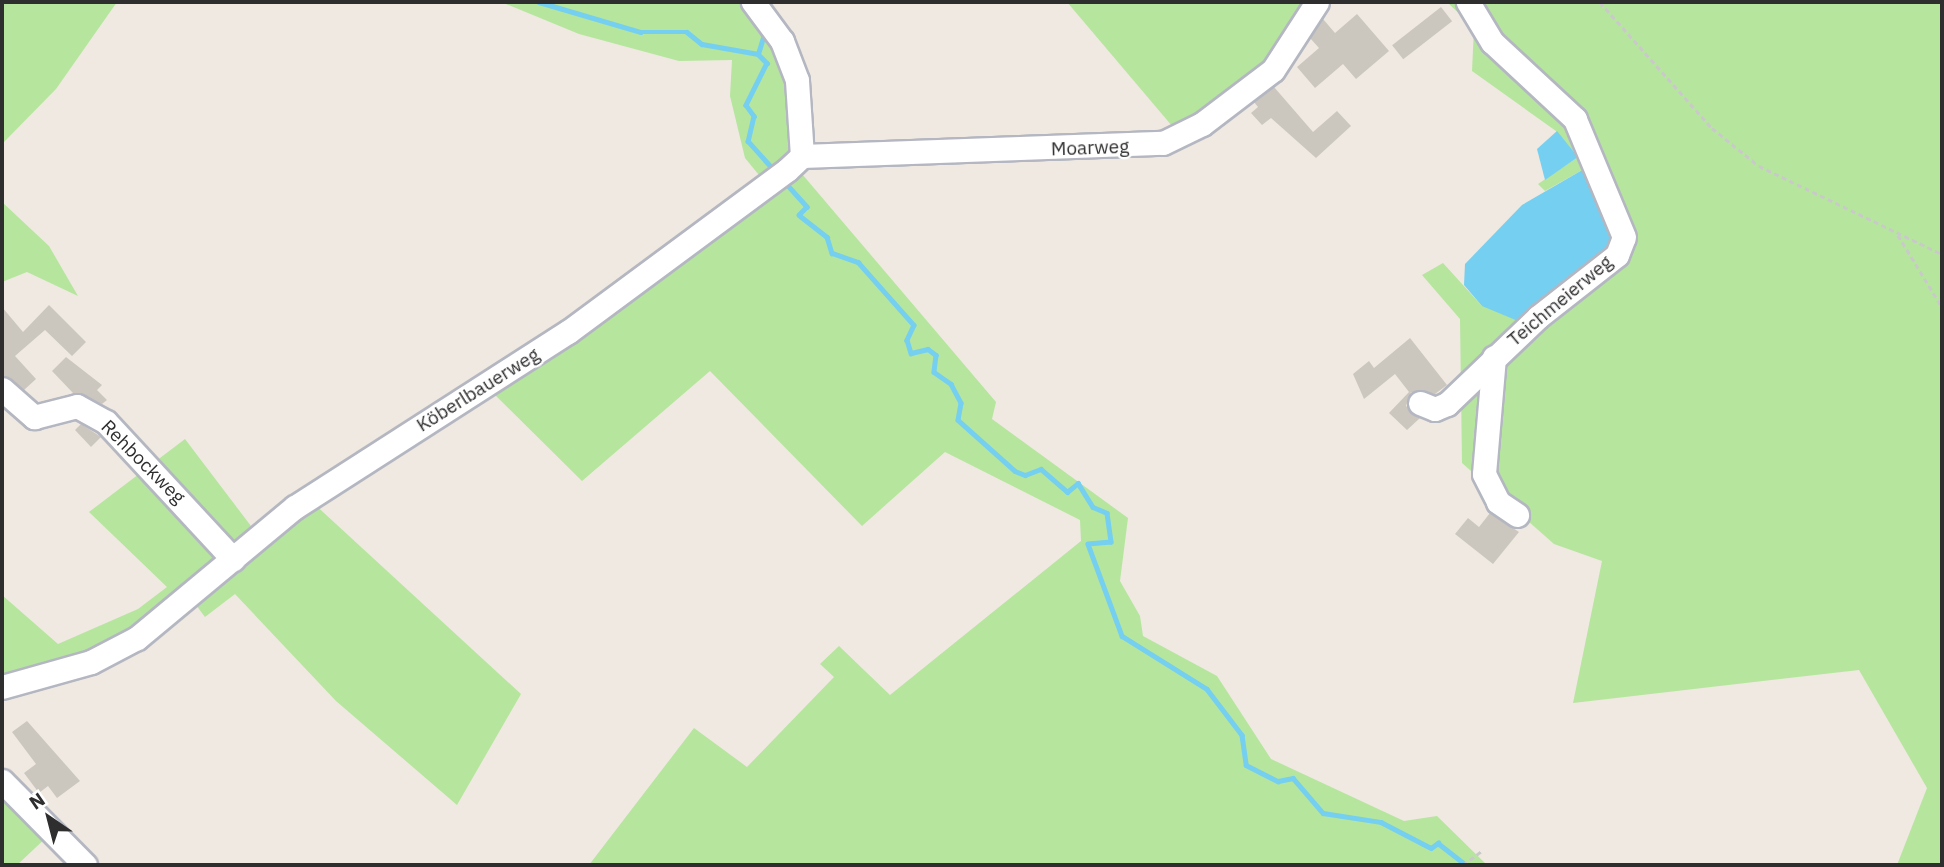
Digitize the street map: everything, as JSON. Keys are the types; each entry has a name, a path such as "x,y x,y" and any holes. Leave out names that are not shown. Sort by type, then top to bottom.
{"street":[{"path":"753,2 792,61 788,168"},
{"name":"Moarweg","path":"788,168 1163,143 1202,124 1273,70 1317,2"},
{"name":"Teichmeierweg","path":"1420,403 1435,409 1447,404 1494,357 1617,255 1624,237 1575,119 1492,43 1468,2"},
{"name":"Köberlbauerweg","path":"2,687 122,647 178,610 233,559 319,490 568,332 788,168"},
{"name":"Teichmeierweg","path":"1494,357 1484,474 1498,502 1517,515"},
{"name":"Rehbockweg","path":"2,389 34,416 77,406 106,422 233,559"},
{"path":"2,781 85,865"}],"path":[{"path":"1600,2 1712,128 1759,166 1942,254"},
{"path":"1898,235 1942,307"},
{"path":"1463,865 1483,850"}],"green space":[{"path":"2,2 117,2 56,89 2,144"},
{"path":"501,2 744,2 793,82 795,151 763,180 745,158 730,96 732,60 679,61 579,34"},
{"path":"1067,2 1313,2 1291,42 1178,133"},
{"path":"1447,2 1942,2 1942,865 1897,865 1927,788 1859,670 1573,703 1602,561 1554,544 1462,463 1460,319 1422,275 1443,263 1482,306 1584,169 1545,191 1538,184 1578,157 1556,131 1472,71 1474,28"},
{"path":"802,174 996,402 992,419 1128,518 1120,581 1140,616 1143,636 1217,676 1271,759 1404,821 1437,816 1487,865 589,865 694,728 747,767 834,677 820,664 839,646 890,695 1081,541 1080,520 945,452 862,526 710,371 582,481 493,393"},
{"path":"2,202 49,246 78,296 27,272 2,282"},
{"path":"185,439 254,530 119,644 2,682 2,595 58,644 138,609 167,587 89,512"},
{"path":"311,501 521,694 457,805 336,701 235,594 205,617 196,605"},
{"path":"2,791 49,835 17,865 2,865"}],"water":[{"path":"1557,131 1578,157 1545,180 1537,149"},
{"path":"1584,169 1610,210 1614,244 1518,321 1482,306 1464,285 1465,264 1522,205"}],"building":[{"path":"1441,7 1452,21 1403,59 1392,45"},
{"path":"1357,14 1389,51 1356,79 1343,64 1315,88 1297,67 1319,48 1310,38 1323,19 1335,33"},
{"path":"1274,87 1313,132 1337,111 1351,126 1316,158 1271,118 1262,125 1251,113 1258,107 1254,102"},
{"path":"49,305 86,342 72,356 45,330 15,356 36,379 24,390 2,375 2,307 23,332"},
{"path":"1410,338 1447,385 1435,394 1411,392 1406,406 1420,418 1407,430 1389,413 1409,392 1395,374 1364,399 1353,374 1369,361 1374,368"},
{"path":"66,357 102,385 97,390 107,400 102,404 73,393 52,371"},
{"path":"81,424 101,437 91,447 75,430"},
{"path":"1490,513 1519,532 1493,564 1455,534 1468,518 1479,527"},
{"path":"27,721 80,781 57,798 48,786 39,793 24,773 36,764 12,732"}],"waterway":[{"path":"539,2 641,32 687,32 702,44 758,54 767,63 746,105 754,116 748,141 775,171"},
{"path":"758,54 763,38"},
{"path":"783,180 807,207 799,215 827,237 832,253 858,262 914,325 907,340 911,353 928,349 936,355 934,372 951,384 961,403 958,420 1015,471 1025,475 1041,469 1067,492 1078,483 1093,507 1107,513 1111,542 1088,544 1122,636 1207,689 1242,735 1246,765 1278,781 1293,778 1323,813 1381,822 1431,848 1438,843 1466,865"}]}
